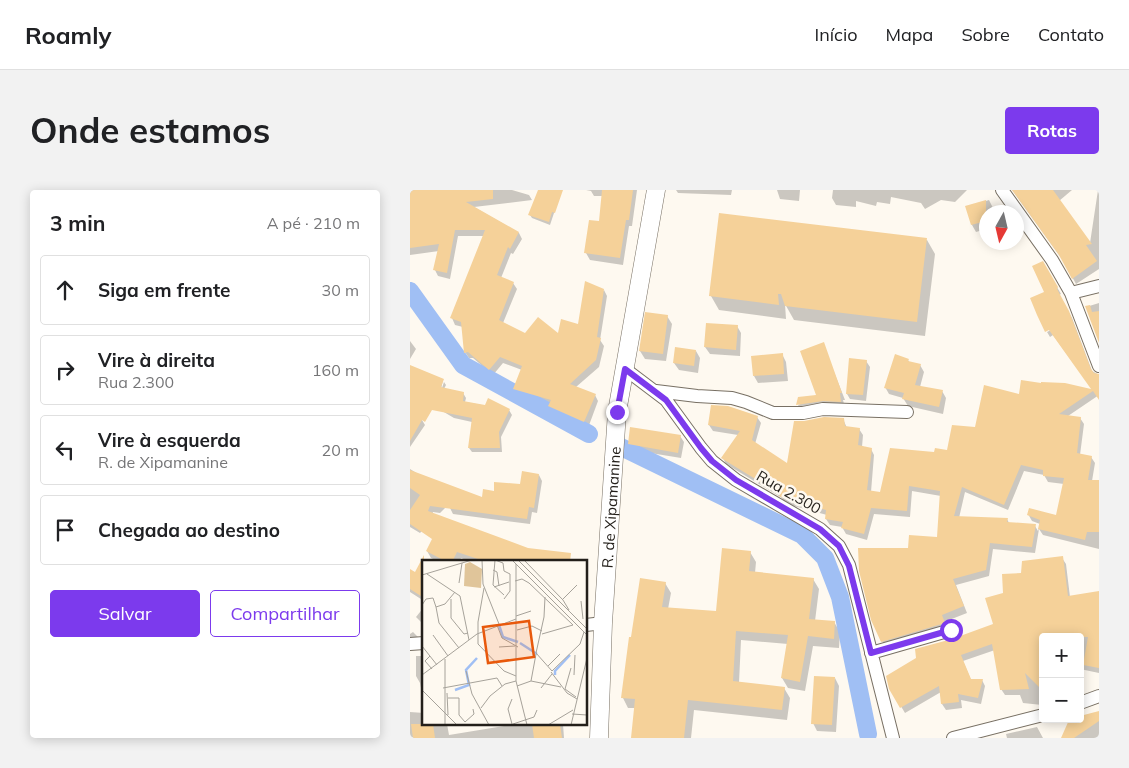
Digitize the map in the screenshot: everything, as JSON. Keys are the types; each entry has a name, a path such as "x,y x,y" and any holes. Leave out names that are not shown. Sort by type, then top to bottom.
{"street":[{"name":"R. de Xipamanine","path":"599,738 594,624 617,412 656,190"},
{"path":"1002,190 1052,260 1071,293 1099,366"},
{"path":"1071,293 1099,286"},
{"name":"Rua 2.300","path":"625,369 666,400 712,461 736,480 820,529 839,546 849,566 893,738"},
{"path":"654,391 732,398 773,413 803,414 823,409 907,412"},
{"path":"871,653 951,630"},
{"path":"1084,702 1099,696"},
{"path":"953,738 1039,716"}],"building":[{"path":"410,190 493,190 493,199 466,202 519,232 510,249 508,247 497,275 514,282 499,320 525,333 538,317 558,333 561,319 578,324 585,281 604,289 597,337 601,338 596,360 570,384 596,394 584,422 548,406 551,400 513,389 522,366 500,357 489,370 468,352 464,353 461,322 450,318 485,230 455,230 447,273 433,270 439,244 410,248"},
{"path":"538,190 563,190 555,213 552,212 549,222 528,215"},
{"path":"602,190 633,190 629,220 626,220 620,258 584,253 589,220 599,221"},
{"path":"1012,190 1053,190 1092,244 1086,245 1097,261 1072,279 1059,255"},
{"path":"986,200 986,205 979,205 979,223 971,225 965,206"},
{"path":"719,213 927,238 917,322 785,306 781,294 778,294 779,305 709,296"},
{"path":"1043,261 1069,311 1091,369 1094,373 1099,374 1099,400 1093,391 1059,414 1081,417 1077,453 1092,456 1088,480 1099,480 1099,532 1087,532 1085,540 1038,529 1040,520 1027,515 1029,508 1056,515 1064,478 1043,476 1043,470 1021,465 1004,505 962,487 954,516 1008,518 1007,522 1036,524 1032,547 990,543 986,570 953,579 964,606 942,615 945,623 881,642 871,620 859,571 858,548 908,548 909,535 937,537 940,491 909,486 907,511 871,508 864,534 841,528 843,522 825,519 826,510 779,496 780,494 721,458 740,431 708,425 711,405 728,406 758,416 752,440 787,463 794,421 824,417 844,418 845,426 860,428 858,445 872,448 867,490 880,492 890,448 934,452 935,448 947,450 952,425 975,427 984,385 1019,394 1021,380 1041,383 1065,383 1091,389 1049,330 1045,332 1030,298 1044,292 1032,266"},
{"path":"1090,305 1092,312 1099,311 1099,343 1085,306"},
{"path":"645,312 668,315 663,354 639,351"},
{"path":"706,323 738,325 736,350 704,347"},
{"path":"824,342 842,393 840,393 841,402 823,401 796,405 798,397 816,395 800,351"},
{"path":"675,347 696,350 694,366 673,363"},
{"path":"783,353 784,374 753,376 751,356"},
{"path":"895,354 909,359 908,361 921,364 915,385 943,390 939,407 902,399 904,393 884,388"},
{"path":"849,358 867,360 863,395 846,394"},
{"path":"410,365 444,379 441,387 464,392 463,401 485,405 488,398 510,409 499,432 500,448 468,448 472,418 432,410 425,422 422,420 410,441"},
{"path":"630,427 681,435 678,453 628,444"},
{"path":"410,470 482,497 483,489 494,491 494,482 520,484 522,471 539,474 534,508 529,507 527,519 430,506 428,511 528,548 571,553 570,560 481,560 457,552 453,560 443,560 426,551 432,539 410,524 410,510 420,495 410,488"},
{"path":"722,548 751,551 749,571 814,578 809,619 835,621 834,639 808,636 800,682 781,678 788,635 736,631 733,681 785,687 782,710 688,700 684,738 631,738 635,699 621,698 629,637 631,637 640,578 666,582 662,607 716,611"},
{"path":"424,555 424,560 422,560 422,597 410,589 410,569 415,572"},
{"path":"1063,556 1068,596 1099,591 1099,668 1084,665 1088,637 1084,637 1084,633 1039,633 1039,687 1025,673 1029,689 1000,690 992,644 961,655 971,679 983,679 978,698 958,694 959,702 941,704 939,686 900,708 889,689 886,676 916,658 915,649 952,639 993,624 985,598 1003,593 1002,574 1021,573 1022,561"},
{"path":"814,676 835,677 832,725 811,724"},
{"path":"1099,711 1099,721 1074,738 1061,738 1068,723 1084,723 1084,715"},
{"path":"411,724 433,726 435,738 413,738"},
{"path":"532,726 560,726 562,738 534,738"}],"waterway":[{"path":"410,291 463,365 589,434"},
{"path":"617,445 802,535 825,558 840,597 868,734"}],"route":[{"path":"617,412 625,369 666,400 712,461 736,480 820,529 839,546 849,566 871,653 951,630"}]}
